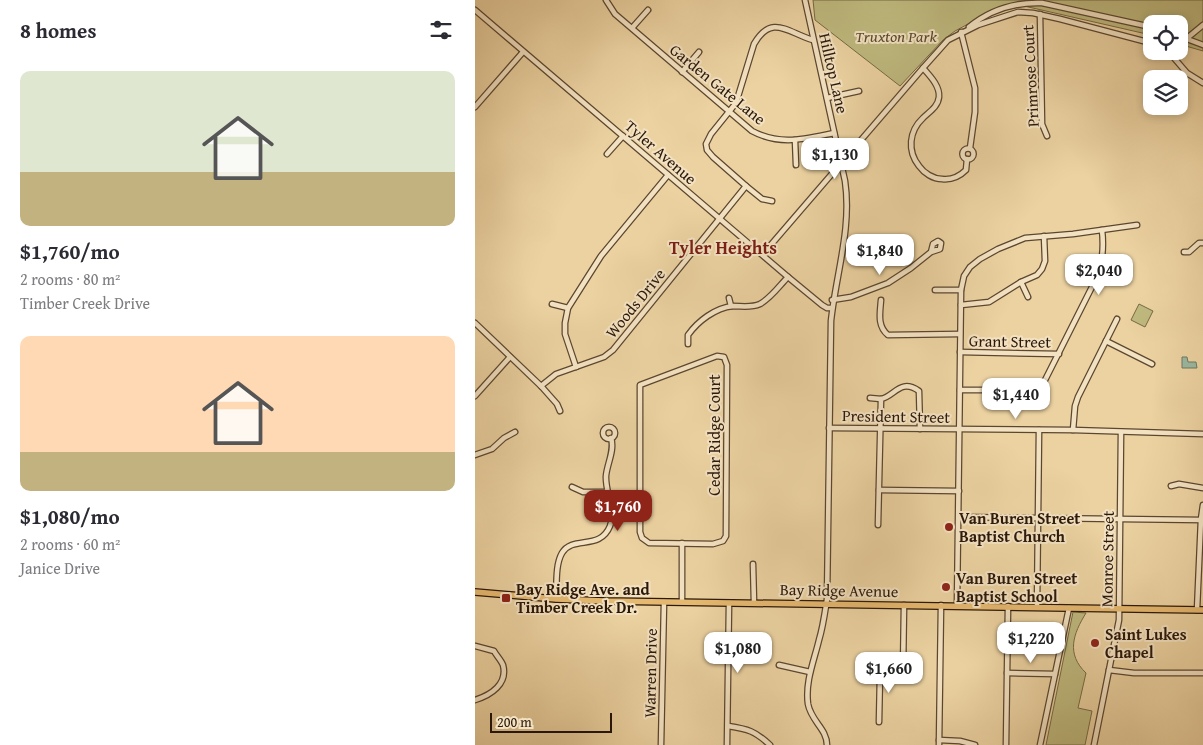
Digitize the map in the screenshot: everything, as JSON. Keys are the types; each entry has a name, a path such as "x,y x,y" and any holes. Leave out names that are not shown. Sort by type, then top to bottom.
{"main road":[{"name":"Bay Ridge Avenue","path":"475,592 556,599 664,602 1200,610"}],"street":[{"name":"Garden Gate Lane","path":"606,0 615,14 752,131 765,138 795,140 834,133"},
{"name":"Hilltop Lane","path":"805,0 847,194 847,218 833,300"},
{"path":"763,254 948,40 976,21 1004,7 1021,3 1044,2 1143,25"},
{"name":"Tyler Avenue","path":"475,10 788,277 822,305 832,308"},
{"path":"632,28 648,10"},
{"path":"961,32 1011,13 1025,12 1040,14 1143,41"},
{"name":"Primrose Court","path":"1040,14 1042,124 1047,136"},
{"path":"1188,36 1203,25"},
{"path":"771,201 762,199 746,186 713,157 707,150 706,144 711,134 736,103 754,44 765,31 772,26 779,27 813,40"},
{"path":"923,68 933,79 939,96 933,110 914,129 911,144 914,159 920,168 936,179 959,177 966,170 967,159 974,154 970,148 975,112 975,88 961,32"},
{"path":"1188,39 1202,43"},
{"path":"475,107 523,52"},
{"path":"683,72 699,52"},
{"path":"1176,60 1187,73 1203,83"},
{"path":"827,98 859,91"},
{"path":"607,154 623,136"},
{"path":"795,140 796,165"},
{"path":"836,142 842,149 853,150"},
{"path":"576,367 565,334 568,308 601,256 669,175"},
{"name":"Woods Drive","path":"541,386 556,374 604,356 613,350 746,186"},
{"path":"957,606 960,334 961,290 964,276 970,267 980,259 1025,238 1137,225"},
{"path":"960,390 1040,390 1101,265 1104,247 1102,230"},
{"path":"961,305 989,302 1021,282 1037,275 1045,261 1044,236"},
{"path":"1184,252 1189,252 1199,243 1203,243"},
{"path":"827,745 827,736 812,717 808,705 808,689 810,672 820,639 826,604 829,348 833,300 851,297 887,283 931,252"},
{"path":"688,344 688,335 701,320 731,306 750,307 762,303 788,277"},
{"path":"1021,282 1028,297"},
{"path":"935,290 961,290"},
{"path":"729,298 731,306"},
{"path":"881,300 880,324 888,335 960,334"},
{"path":"552,304 568,308"},
{"path":"1073,430 1075,406 1078,397 1117,319"},
{"path":"475,323 541,386 557,404 561,412"},
{"path":"1106,341 1151,364"},
{"name":"Grant Street","path":"960,352 1059,354"},
{"name":"Cedar Ridge Court","path":"717,356 724,357 727,365 726,536 719,543 682,543 649,543 642,538 640,384 717,356"},
{"path":"475,396 510,357"},
{"path":"869,398 886,398 897,388 913,387 919,391 920,429"},
{"path":"878,525 881,399"},
{"name":"President Street","path":"829,428 1073,430 1203,434"},
{"path":"1037,607 1039,430"},
{"path":"475,455 492,449 504,438 515,432"},
{"name":"Monroe Street","path":"1094,745 1118,628 1121,432"},
{"path":"556,599 559,561 563,552 570,546 598,540 605,536 611,526 612,517 606,477 612,446 611,438"},
{"path":"1171,486 1179,484 1203,488"},
{"path":"572,487 583,492 607,492"},
{"path":"879,490 959,492"},
{"path":"1200,610 1203,505"},
{"path":"959,517 1202,520"},
{"path":"682,543 682,602"},
{"path":"753,564 754,603"},
{"name":"Warren Drive","path":"661,745 664,602"},
{"path":"727,745 729,603"},
{"path":"879,722 880,674 884,671 903,670 904,605"},
{"path":"941,605 939,743 960,741 975,745"},
{"path":"1006,745 1008,606"},
{"path":"1040,745 1069,608"},
{"path":"1007,640 1062,640"},
{"path":"475,646 494,651 503,664 503,678 498,689 476,701"},
{"path":"779,665 810,672"},
{"path":"1109,670 1134,673 1203,673"},
{"path":"1007,673 1055,674"},
{"path":"728,726 747,729 758,734 770,745"}],"green space":[{"name":"Truxton Park","path":"813,0 1203,0 1203,51 1188,47 1188,15 1143,15 1143,33 1024,6 997,12 955,31 943,40 900,86 815,20"},
{"path":"1139,304 1153,311 1145,327 1131,320"},
{"path":"1073,612 1086,613 1075,636 1074,644 1076,659 1086,673 1078,708 1092,711 1085,745 1046,745"}],"shaded area":[{"path":"1182,357 1187,357 1188,362 1196,362 1197,368 1182,368"}],"place":[{"name":"Van Buren Street Baptist Church","path":"949,527"},
{"name":"Van Buren Street Baptist School","path":"946,587"},
{"name":"Bay Ridge Ave. and Timber Creek Dr.","path":"506,598"},
{"name":"Saint Lukes Chapel","path":"1095,643"}],"district":[{"name":"Tyler Heights","path":"723,248"}]}
